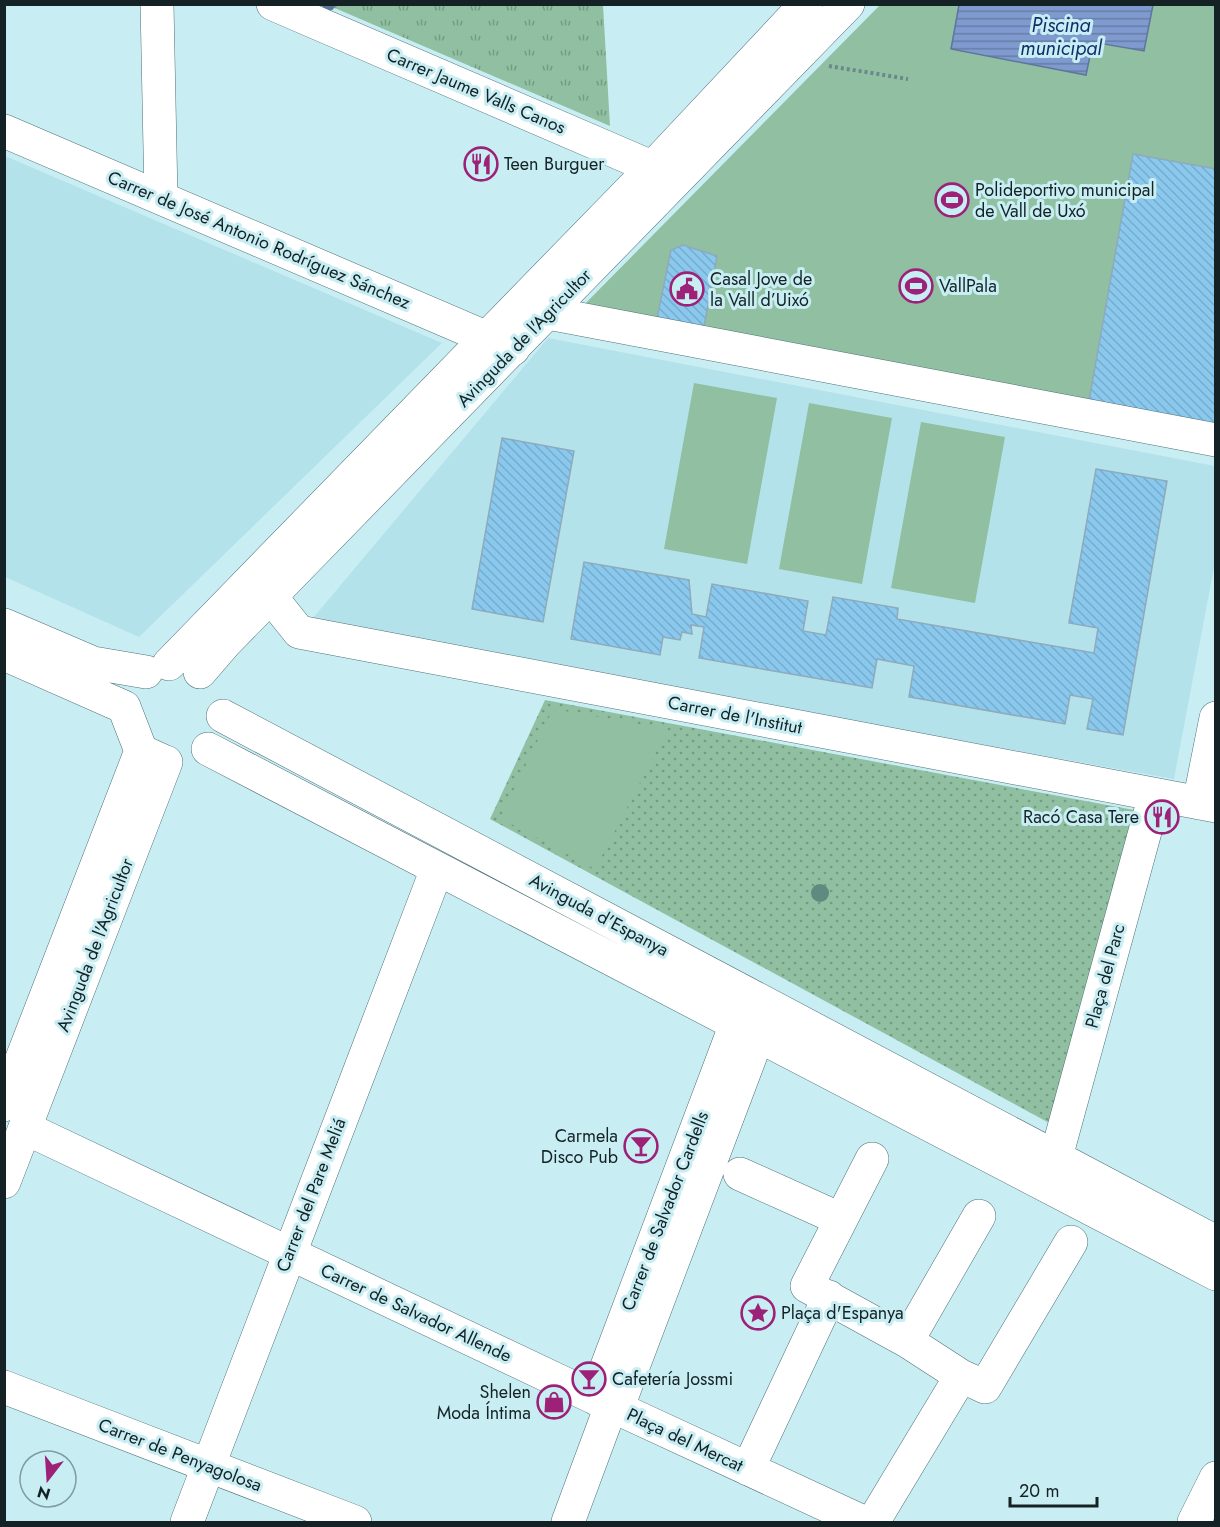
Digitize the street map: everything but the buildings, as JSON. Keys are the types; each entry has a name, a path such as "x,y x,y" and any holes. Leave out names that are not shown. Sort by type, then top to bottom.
{"street":[{"path":"157,4 161,198"},
{"name":"Carrer Jaume Valls Canos","path":"273,4 666,173"},
{"name":"Avinguda de l'Agricultor","path":"172,669 271,597 500,344 548,313 806,4"},
{"name":"Avinguda de l'Agricultor","path":"172,669 500,344 666,173 794,60 848,4"},
{"name":"Carrer de José Antonio Rodríguez Sánchez","path":"4,131 500,344"},
{"path":"548,313 1215,440"},
{"name":"Carrer de l'Institut","path":"271,597 299,632 1207,805"},
{"path":"4,625 93,663 172,669 223,716 208,749 153,757 124,707 4,654"},
{"path":"124,707 172,669"},
{"name":"Avinguda d'Espanya","path":"223,716 759,1000 1052,1172 1215,1274"},
{"path":"1207,805 1215,718"},
{"name":"Avinguda d'Espanya","path":"208,749 747,1030 1052,1172 1215,1242"},
{"name":"Avinguda de l'Agricultor","path":"4,1182 12,1123 153,757"},
{"name":"Plaça del Parc","path":"1052,1172 1155,795"},
{"path":"437,868 450,836"},
{"name":"Carrer del Pare Meliá","path":"187,1522 437,868"},
{"path":"747,1030 759,1000"},
{"name":"Carrer de Salvador Cardells","path":"608,1404 747,1030"},
{"name":"Carrer de Salvador Allende","path":"12,1123 608,1404"},
{"path":"872,1159 807,1286 907,1341 961,1376 985,1387 1071,1242"},
{"path":"740,1173 840,1219"},
{"path":"907,1341 979,1216"},
{"path":"748,1469 829,1297"},
{"path":"873,1522 961,1376"},
{"name":"Carrer de Penyagolosa","path":"4,1387 355,1522"},
{"name":"Plaça del Mercat","path":"568,1522 608,1404 748,1469 815,1512"},
{"path":"1194,1522 1215,1478"},
{"path":"815,1512 863,1522"}],"path":[{"path":"794,60 908,79"}],"shaded area":[{"path":"5,156 442,343 139,637 5,577"},
{"path":"548,338 1215,466 1215,562 1174,779 308,624"}],"green space":[{"name":"Polideportivo municipal de Vall de Uxó","path":"1215,4 1215,429 575,314 880,5"},
{"path":"326,5 603,5 610,126 330,6"},
{"path":"694,383 777,398 747,564 664,549"},
{"path":"809,403 892,418 862,584 779,569"},
{"path":"921,422 1005,437 975,603 891,588"},
{"path":"545,700 1150,813 1053,1125 490,819"},
{"path":"553,709 668,729 595,869 500,818"}],"water":[{"name":"Piscina municipal","path":"959,4 1153,5 1144,51 1093,42 1086,75 951,49"}],"waterway":[{"path":"326,4 330,6 331,4"}],"place":[{"name":"Teen Burguer","path":"481,164"},
{"name":"Polideportivo municipal de Vall de Uxó","path":"952,200"},
{"name":"VallPala","path":"916,286"},
{"name":"Casal Jove de la Vall d’Uixó","path":"687,289"},
{"name":"Racó Casa Tere","path":"1162,817"},
{"name":"Carmela Disco Pub","path":"641,1146"},
{"name":"Plaça d'Espanya","path":"758,1313"},
{"name":"Cafetería Jossmi","path":"589,1379"},
{"name":"Shelen Moda Íntima","path":"554,1402"}]}
